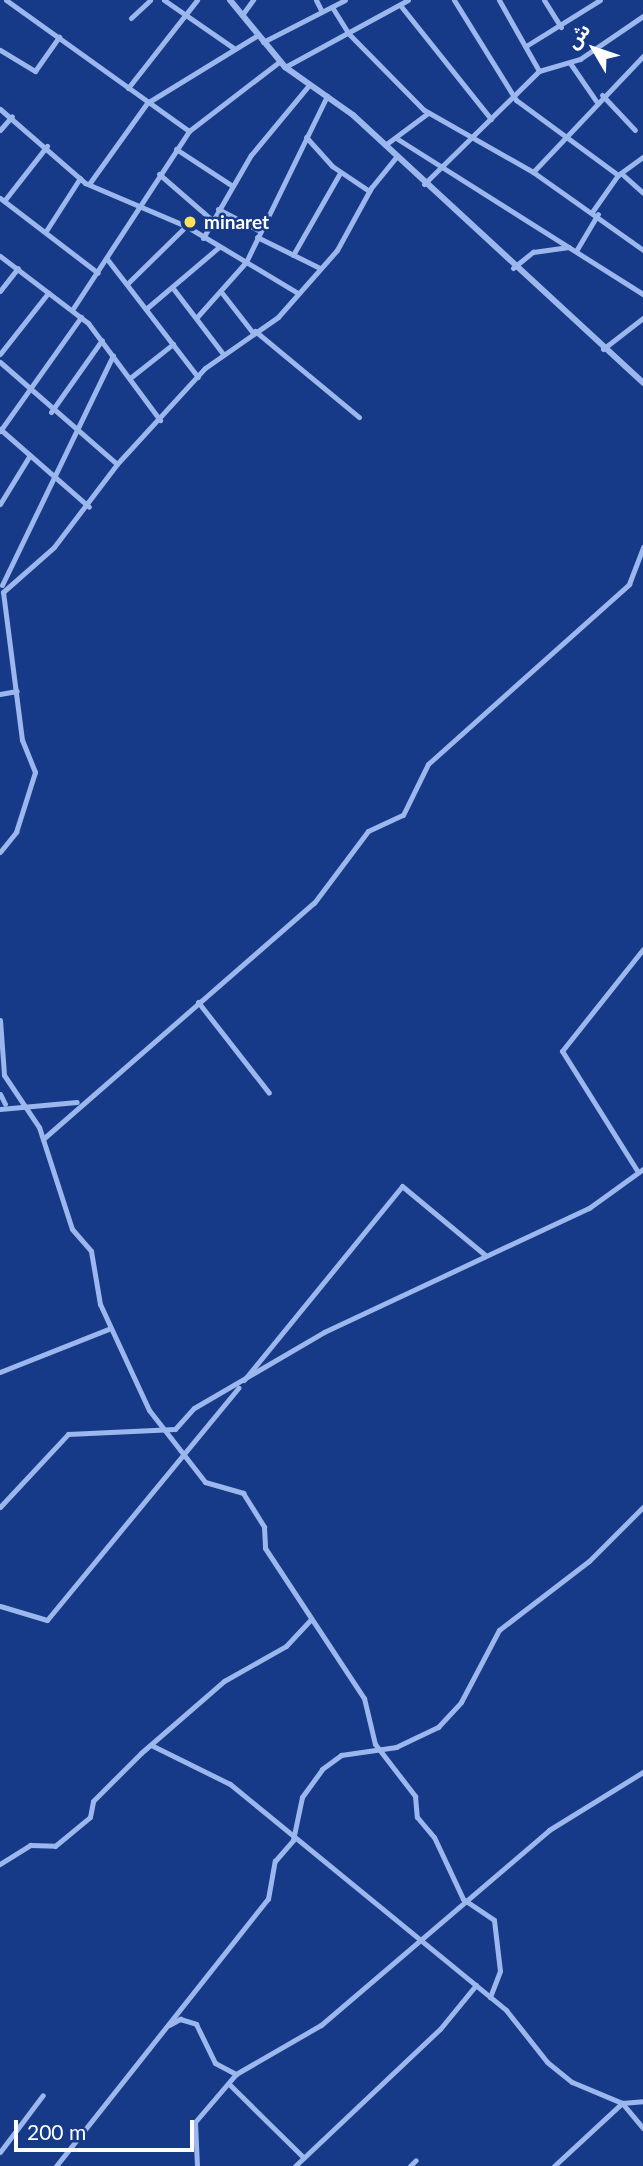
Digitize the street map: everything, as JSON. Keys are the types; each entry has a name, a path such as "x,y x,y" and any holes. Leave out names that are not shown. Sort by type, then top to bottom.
{"street":[{"path":"6,0 189,131"},
{"path":"131,18 150,0"},
{"path":"164,0 235,49"},
{"path":"128,88 197,0"},
{"path":"230,0 282,64 327,96 385,145 513,268 643,383"},
{"path":"242,15 253,0"},
{"path":"316,0 321,10"},
{"path":"263,42 345,0"},
{"path":"72,310 189,131 282,64 348,33 408,0"},
{"path":"454,0 513,96 563,136 643,193"},
{"path":"499,0 539,71"},
{"path":"544,0 561,27"},
{"path":"526,46 561,27 600,0"},
{"path":"400,5 491,119"},
{"path":"331,7 348,33 428,113 474,136 533,172 595,213 643,250"},
{"path":"424,184 539,71 570,62 642,18"},
{"path":"89,184 147,103 258,35"},
{"path":"0,50 35,71 60,37"},
{"path":"533,172 596,101 643,56"},
{"path":"570,62 596,101"},
{"path":"203,237 231,185 310,84"},
{"path":"602,95 635,130"},
{"path":"197,317 222,293 246,262 327,96"},
{"path":"0,109 12,116 89,184 186,226 298,293"},
{"path":"385,145 428,113"},
{"path":"0,130 12,116"},
{"path":"306,137 340,173 369,191"},
{"path":"396,138 441,170 643,294"},
{"path":"47,146 1,199 98,273"},
{"path":"176,149 231,185"},
{"path":"3,585 89,507 117,464 198,377 298,293 345,238 369,191 397,156"},
{"path":"576,251 595,213 620,175 643,157"},
{"path":"293,255 340,173"},
{"path":"159,174 212,220"},
{"path":"46,231 80,178"},
{"path":"218,209 293,255 320,268"},
{"path":"128,282 186,226"},
{"path":"147,308 219,247"},
{"path":"513,268 533,252 569,247"},
{"path":"0,256 81,317 102,340 160,420"},
{"path":"107,259 128,282 198,377"},
{"path":"0,291 18,268"},
{"path":"172,287 223,354"},
{"path":"0,354 48,293"},
{"path":"222,293 254,332 359,417"},
{"path":"81,317 28,387 0,430 89,507"},
{"path":"603,349 643,318"},
{"path":"51,412 102,340"},
{"path":"130,378 173,344"},
{"path":"0,852 16,832 34,772 24,747 0,599 3,585 51,474 113,355"},
{"path":"0,362 51,412 117,464"},
{"path":"0,504 30,455"},
{"path":"43,1139 81,1101 314,903 368,831 399,819 428,764 629,584 643,547"},
{"path":"0,694 17,691"},
{"path":"0,1507 73,1432 163,1432 324,1332 611,1196 641,1170 562,1051 643,948"},
{"path":"198,1002 270,1093"},
{"path":"0,1020 4,1075 43,1139 72,1229 91,1251 111,1328 163,1432 205,1482 243,1493 264,1527 265,1548 364,1698 379,1749 415,1796 417,1817 434,1837 467,1905 485,1910 498,1928 492,1940 500,1971 491,1997"},
{"path":"0,1094 2,1107 23,1103 51,1108 81,1101"},
{"path":"0,1606 47,1620 184,1458 402,1186 485,1255"},
{"path":"0,1372 111,1328"},
{"path":"56,2166 158,2034 268,1899 275,1861 293,1840 302,1797 322,1769 341,1755 416,1739 446,1720 499,1630 589,1562 643,1507"},
{"path":"0,1864 30,1845 55,1846 90,1817 93,1801 151,1745 224,1681 286,1646 311,1619"},
{"path":"151,1745 211,1770 293,1840 491,1997 530,2047 572,2082 622,2103 643,2128"},
{"path":"197,2166 195,2122 236,2074 321,2025 467,1905 549,1830 643,1772"},
{"path":"295,2166 440,2029 476,1985"},
{"path":"158,2034 180,2019 190,2021 204,2035 215,2063 236,2074"},
{"path":"229,2084 303,2157"},
{"path":"0,2152 43,2095"},
{"path":"554,2166 622,2103 643,2101"},
{"path":"410,2166 416,2160"}],"place":[{"name":"minaret","path":"190,222"}]}
